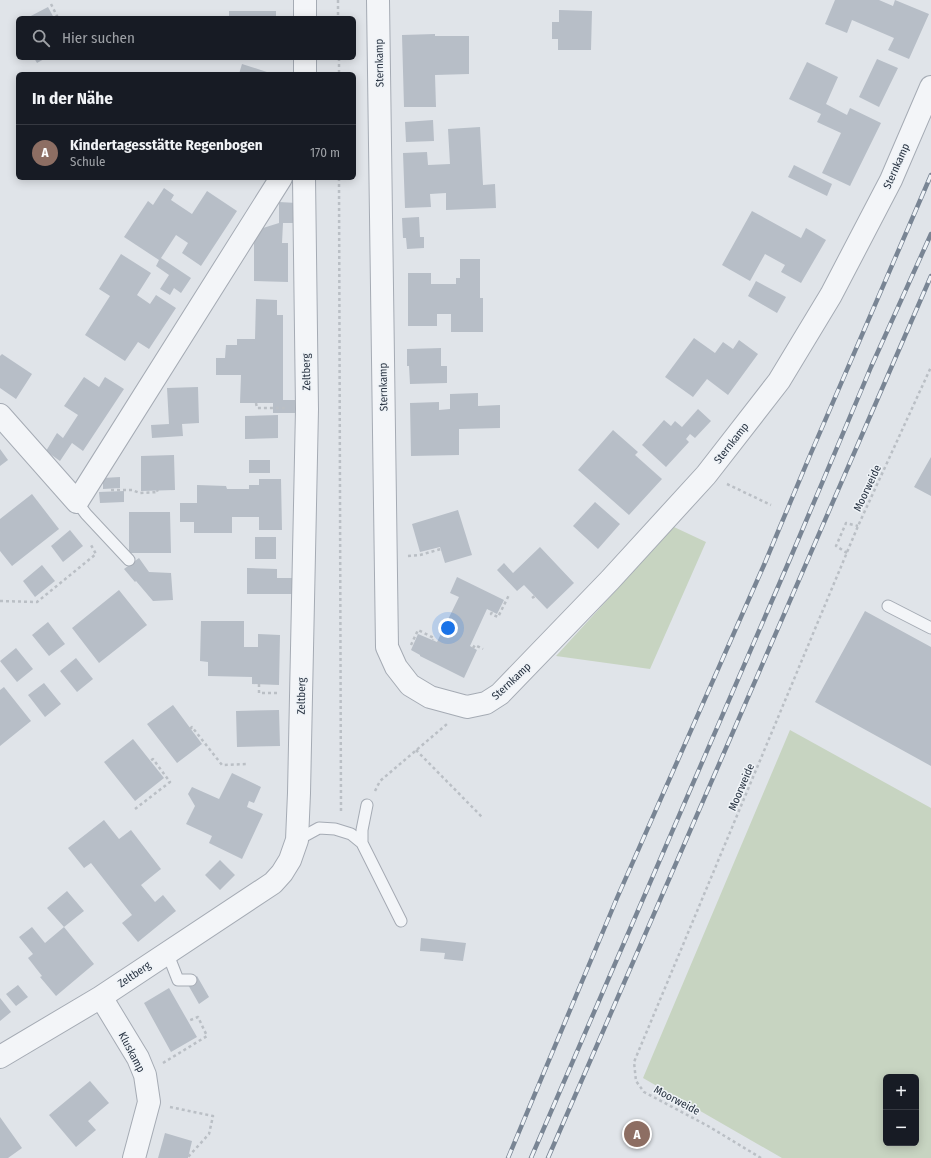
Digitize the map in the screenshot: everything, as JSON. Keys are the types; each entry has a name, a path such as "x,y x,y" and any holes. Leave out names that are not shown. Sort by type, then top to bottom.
{"street":[{"path":"305,16 306,0"},
{"name":"Sternkamp","path":"378,0 387,646 396,668 410,685 430,697 467,707 486,703 500,694 610,580 706,475 779,381 831,295 891,180 931,87"},
{"path":"305,60 305,72"},
{"path":"0,415 81,496 280,180"},
{"name":"Zeltberg","path":"0,1057 101,997 272,883 282,873 290,860 297,840 300,763 300,693 307,409 304,180"},
{"name":"Kluskamp","path":"101,997 138,1058 145,1075 149,1102 134,1158"}],"lane":[{"path":"81,496 86,514 129,560"},
{"path":"888,606 931,628"},
{"path":"362,844 362,830 367,806"},
{"path":"297,840 319,828 335,829 351,834 362,844 401,920"},
{"path":"167,952 178,980 191,980"}],"path":[{"path":"338,0 338,16"},
{"path":"51,4 57,16"},
{"path":"339,60 339,72"},
{"path":"319,828 341,817 339,180"},
{"name":"Moorweide","path":"761,1158 708,1126 644,1092 636,1082 634,1062 858,526 931,367"},
{"path":"256,403 257,408 307,409"},
{"path":"81,496 132,490 140,493 158,492 157,490"},
{"path":"739,490 771,505"},
{"path":"847,553 836,546 846,523 858,526"},
{"path":"0,601 37,602 96,554 90,543"},
{"path":"386,557 420,555 441,550"},
{"path":"492,612 491,614 498,617 509,595"},
{"path":"408,651 418,630 434,638 433,640"},
{"path":"474,648 475,645 483,649"},
{"path":"259,684 259,693 300,693"},
{"path":"367,806 380,780 467,707"},
{"path":"190,729 192,727 222,765 247,764"},
{"path":"416,750 482,817"},
{"path":"135,809 170,782 152,759 150,761"},
{"path":"145,1075 207,1036 198,1017 188,1022"},
{"path":"149,1102 213,1116 209,1134 188,1158"}],"green space":[{"path":"674,527 706,542 650,669 556,656"},
{"path":"790,730 931,808 931,1158 782,1158 643,1078"}],"building":[{"path":"835,0 879,0 893,6 895,0 929,14 909,59 888,50 894,38 852,20 847,33 825,24"},
{"path":"48,7 53,16 31,16"},
{"path":"559,10 592,11 591,50 558,50 558,39 552,39 552,22 559,22"},
{"path":"229,11 276,11 276,16 229,16"},
{"path":"435,34 435,36 469,36 469,74 435,75 436,107 404,107 402,35"},
{"path":"877,59 898,68 879,107 859,97"},
{"path":"35,60 42,60 37,63"},
{"path":"807,62 838,77 826,104 847,115 850,108 881,123 850,186 822,173 841,133 817,122 821,114 789,99"},
{"path":"242,64 267,72 240,72"},
{"path":"433,120 434,141 406,142 405,122"},
{"path":"480,127 483,185 495,184 496,208 446,210 446,193 430,194 431,207 405,208 403,153 427,152 428,165 450,164 448,129"},
{"path":"794,165 832,184 827,196 788,177"},
{"path":"164,188 174,195 171,200 192,214 207,191 237,211 201,266 182,253 188,243 176,235 161,258 191,278 181,293 174,288 170,295 160,289 169,275 156,266 159,260 124,237 148,201 153,205"},
{"path":"279,202 297,203 297,223 283,223 282,243 288,243 288,282 254,281 254,241 263,228 279,223"},
{"path":"752,211 801,238 806,228 826,240 801,283 781,272 785,265 765,254 750,281 722,265"},
{"path":"419,217 420,237 424,237 424,248 407,249 406,238 403,238 402,218"},
{"path":"121,254 151,273 137,295 150,304 156,295 176,308 149,349 138,342 125,361 85,335 110,296 99,289"},
{"path":"460,259 480,259 480,298 483,298 483,332 451,332 451,314 437,314 437,326 408,326 408,273 431,273 431,284 456,284 456,278 460,278"},
{"path":"756,281 786,297 777,313 748,296"},
{"path":"256,299 277,300 277,315 283,315 283,400 296,400 296,413 273,413 273,403 240,403 241,375 216,375 216,358 225,358 226,345 237,345 237,339 255,339"},
{"path":"694,338 715,353 723,342 733,349 739,340 758,354 728,395 707,379 693,397 665,377"},
{"path":"441,348 441,366 447,366 447,383 410,384 409,366 407,366 407,349"},
{"path":"2,354 32,374 16,399 0,388 0,356"},
{"path":"84,377 99,387 105,377 124,389 83,451 72,443 60,461 46,451 57,433 63,438 78,415 64,406"},
{"path":"198,387 199,423 182,424 183,436 152,438 151,425 169,424 167,388"},
{"path":"478,393 478,406 500,405 500,428 459,429 459,455 411,456 410,403 439,402 439,410 450,409 450,394"},
{"path":"698,409 711,421 695,438 690,434 686,439 689,442 666,467 642,445 664,420 671,426 675,421 682,427"},
{"path":"278,415 278,438 245,439 245,416"},
{"path":"613,430 638,452 635,455 662,479 629,515 578,470"},
{"path":"0,449 8,460 0,466"},
{"path":"174,455 175,490 141,491 141,456"},
{"path":"931,457 931,496 914,487"},
{"path":"249,460 270,460 270,473 249,473"},
{"path":"120,477 120,488 103,489 103,478"},
{"path":"259,479 281,479 282,530 259,530 259,517 232,517 232,533 194,533 194,522 180,522 180,503 197,503 197,485 226,486 227,489 249,489 249,485 259,485"},
{"path":"124,491 124,502 100,503 99,492"},
{"path":"32,494 59,529 12,566 0,551 0,519"},
{"path":"595,502 620,524 598,549 573,526"},
{"path":"458,510 472,555 445,563 440,547 420,552 412,524"},
{"path":"129,512 170,512 171,553 129,553"},
{"path":"70,530 83,546 63,562 51,546"},
{"path":"255,537 276,537 276,559 255,559"},
{"path":"540,547 574,583 547,609 524,585 517,591 497,570 504,563 513,573"},
{"path":"139,558 149,572 171,573 173,600 153,601 124,569"},
{"path":"42,565 55,581 35,597 23,581"},
{"path":"247,568 277,569 277,578 295,578 295,594 247,594"},
{"path":"457,577 504,600 497,614 487,609 470,646 477,650 464,678 411,650 418,634 437,642 459,597 450,593"},
{"path":"119,590 147,625 99,663 72,628"},
{"path":"865,611 931,647 931,766 815,702"},
{"path":"201,621 244,621 244,647 258,647 258,634 280,635 279,685 252,684 252,677 208,676 208,662 200,661"},
{"path":"48,622 65,644 49,656 32,635"},
{"path":"16,648 33,669 17,682 0,661"},
{"path":"76,658 93,679 77,692 60,671"},
{"path":"44,683 61,704 45,717 28,695"},
{"path":"4,687 31,721 0,746 0,690"},
{"path":"173,705 202,744 177,763 147,724"},
{"path":"279,710 280,746 237,747 236,711"},
{"path":"133,739 164,778 135,801 104,762"},
{"path":"232,773 261,787 254,803 249,801 247,807 263,814 242,859 209,843 212,836 186,824 195,806 188,794 192,787 219,799"},
{"path":"104,820 119,839 131,830 161,869 141,885 155,902 163,895 176,911 138,942 122,923 132,915 91,863 84,868 68,848"},
{"path":"220,860 235,875 220,890 205,875"},
{"path":"67,891 84,911 64,927 47,908"},
{"path":"32,927 45,943 64,927 94,964 56,996 40,977 42,976 28,958 33,954 19,937"},
{"path":"421,938 466,943 463,961 444,959 445,953 420,951"},
{"path":"197,976 209,997 199,1004 187,983"},
{"path":"18,985 28,997 16,1006 6,994"},
{"path":"169,988 197,1037 171,1052 144,1003"},
{"path":"0,998 11,1012 0,1021"},
{"path":"90,1081 109,1103 88,1121 96,1130 76,1147 49,1115"},
{"path":"0,1117 22,1148 8,1158 0,1158"},
{"path":"165,1133 192,1141 188,1158 158,1158"}],"railway":[{"path":"508,1158 617,898 764,565 931,175"},
{"path":"531,1158 790,559 871,367 931,234"},
{"path":"548,1158 931,276"}],"place":[{"name":"Kindertagesstätte Regenbogen","path":"637,1134"}]}
